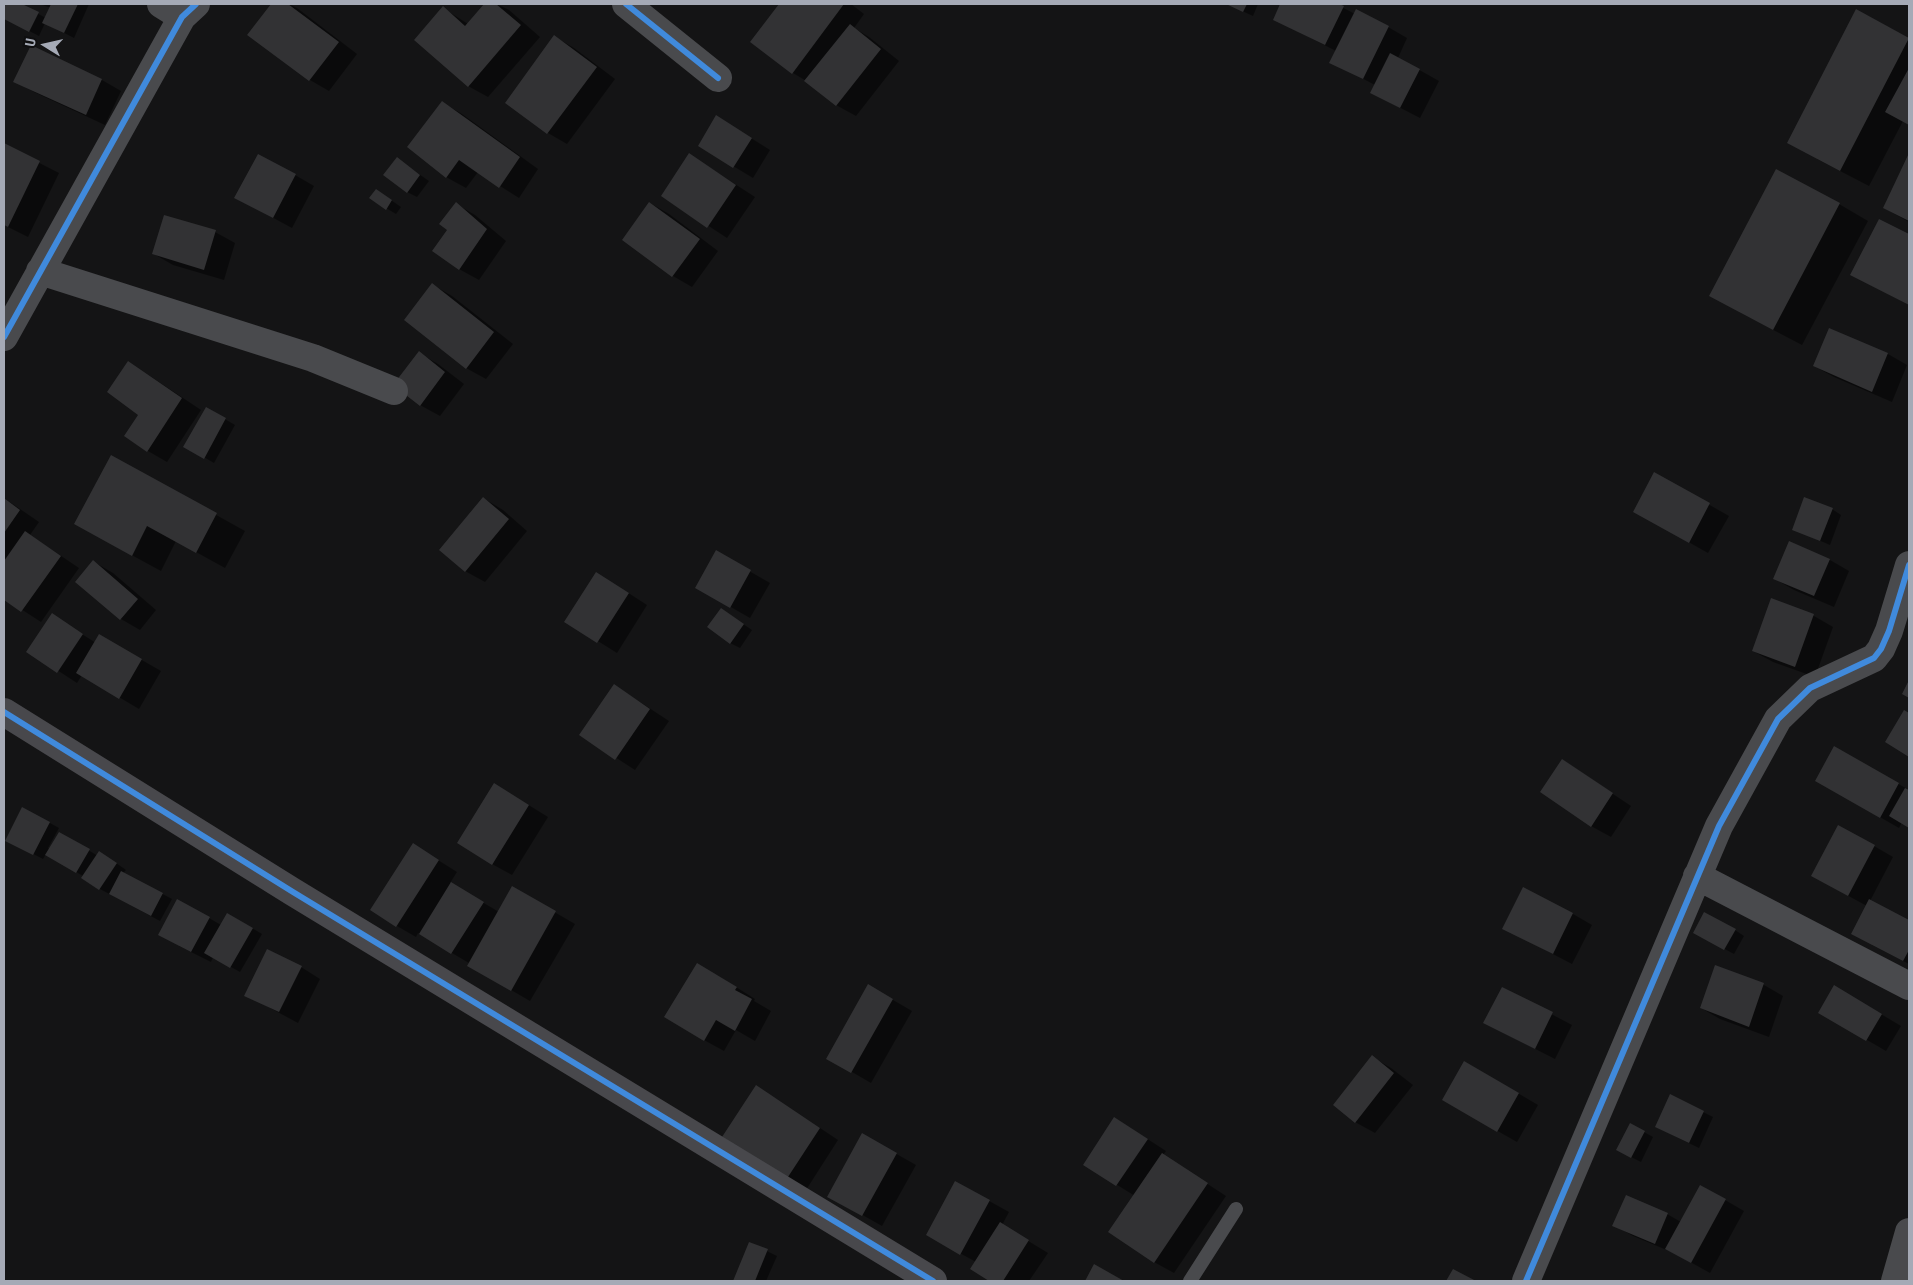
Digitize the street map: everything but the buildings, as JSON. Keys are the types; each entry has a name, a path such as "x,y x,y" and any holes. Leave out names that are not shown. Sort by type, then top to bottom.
{"street":[{"path":"626,4 718,78"},
{"path":"4,337 180,8"},
{"path":"40,271 314,358 394,391"},
{"path":"1526,1281 1719,826 1778,719 1810,688 1874,658 1881,649 1889,631 1909,565"},
{"path":"4,712 301,898 933,1281"},
{"path":"1697,876 1909,986"},
{"path":"1896,1281 1909,1232"}],"lane":[{"path":"1190,1281 1236,1209"}],"cycle path":[{"path":"4,337 182,17 196,4"},
{"path":"626,4 718,78"},
{"path":"1526,1281 1719,826 1778,719 1810,688 1874,658 1881,649 1889,631 1909,565"},
{"path":"4,712 293,892 933,1281"}]}
